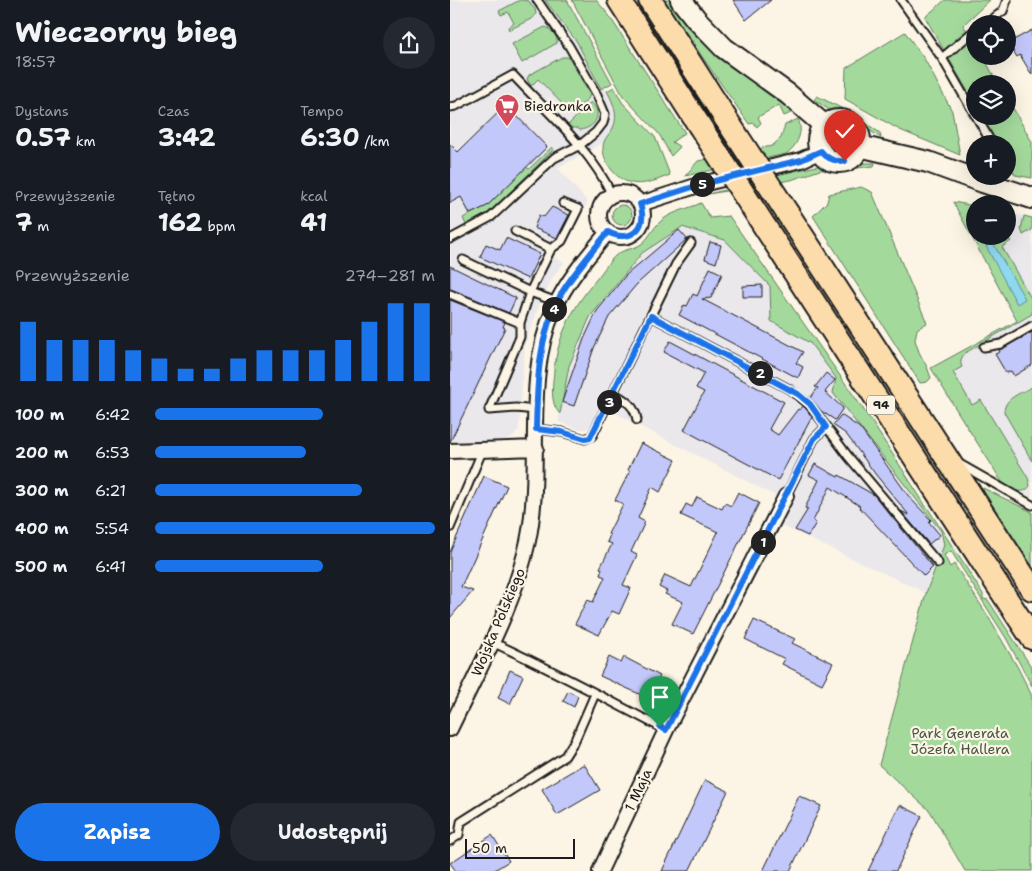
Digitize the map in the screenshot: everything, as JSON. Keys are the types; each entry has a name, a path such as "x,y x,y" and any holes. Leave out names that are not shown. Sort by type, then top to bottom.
{"main road":[{"path":"608,0 637,27"},
{"name":"94","path":"619,0 1032,638"},
{"name":"94","path":"650,0 1032,589"}],"street":[{"path":"681,0 696,19 724,48 797,100 825,126"},
{"path":"835,120 847,121 856,128 859,134 859,146 854,155 845,161 839,161 829,158 821,151 818,140 819,135 825,126 835,120"},
{"path":"859,146 928,162 998,182 1032,198"},
{"path":"640,204 702,184 801,160 821,151"},
{"path":"625,193 631,195 640,204 643,219 636,231 630,235 615,236 603,227 600,213 602,206 612,195 625,193"},
{"name":"Wojska Polskiego","path":"450,729 492,642 517,582 529,539 533,505 540,354 546,332 557,302 568,283 608,232"},
{"path":"450,451 536,448"},
{"name":"1 Maja","path":"600,871 666,730 786,496"}],"lane":[{"path":"450,239 491,217 554,158 580,145 596,132 602,123 604,114 597,95 570,46 537,0"},
{"path":"901,0 942,58 966,100"},
{"path":"998,15 1003,11 1007,0"},
{"path":"942,58 966,38"},
{"path":"450,106 456,106 513,75 580,145 612,195"},
{"path":"536,410 516,408 489,410 520,337 520,323 530,292 551,249 562,241 578,209 563,202"},
{"path":"515,231 551,249"},
{"path":"536,429 562,432 585,439 590,438 676,264 691,243"},
{"path":"463,260 530,292 557,302"},
{"path":"450,294 520,323"},
{"path":"651,316 798,394 810,404 888,505 938,563"},
{"path":"984,347 1001,344 1032,326"},
{"path":"613,393 628,402 633,408 637,420"},
{"path":"786,496 814,439 826,427"},
{"path":"450,528 483,449"},
{"path":"944,454 1032,504"},
{"path":"492,642 573,680 594,694 666,730"},
{"path":"450,841 459,835 461,822 565,756 575,740 594,694"}],"shaded area":[{"path":"450,0 545,0 577,42 602,88 605,87 613,103 615,113 613,128 603,143 558,168 588,202 554,257 564,262 552,279 538,309 525,345 519,429 509,439 499,441 450,442"},
{"path":"953,202 966,204 966,226"},
{"path":"1016,215 1032,218 1032,497 1005,485 966,427 931,368 1017,321 976,245 1016,245"},
{"path":"682,227 725,240 770,286 771,321 810,343 836,378 833,393 940,531 944,545 926,593 782,526 791,504 601,406 593,422 586,429 578,429 558,422 569,366 590,317 642,253"}],"green space":[{"path":"520,0 529,1 536,14 533,18 509,30 508,27 514,23 508,12 501,15 499,11"},
{"path":"545,0 567,0 612,83 601,89 577,42"},
{"path":"572,0 596,0 608,14 685,133 672,142 680,147 671,156 659,134 623,96"},
{"path":"662,0 672,0 793,112 784,116 779,105 758,117 761,123 757,127 754,123 749,124 694,45 695,43"},
{"path":"945,0 990,0 974,15 966,15 966,22 963,25 966,30 966,65 988,65 993,75 966,75 966,88 925,17"},
{"path":"545,27 557,38 557,43 522,63 512,44"},
{"path":"905,32 925,60 952,111 960,155 900,130 845,99 846,68"},
{"path":"562,57 570,59 590,95 572,114 538,79 531,86 527,79 529,75"},
{"path":"614,87 622,102 655,137 670,175 639,184 624,180 611,169 604,157 603,145 615,123 614,109 607,91"},
{"path":"817,96 853,114 880,133 881,138 869,130 856,117 828,109 814,100"},
{"path":"591,102 597,111 594,123 580,130 568,125"},
{"path":"1016,113 1032,142 1032,178 1016,175 1016,135 993,135 987,125 1016,125"},
{"path":"798,119 800,134 796,143 786,154 685,176 698,161 772,146 781,138 785,125"},
{"path":"836,132 842,132 847,137 845,146 836,148 831,143 831,137"},
{"path":"552,147 554,149 490,212 466,225 463,218 487,205 526,167 529,169"},
{"path":"861,163 875,163 874,166 841,170 820,170 791,180 708,194 817,166 840,169"},
{"path":"861,187 872,192 927,323 917,329 915,340 931,378 927,382 920,383 813,216 827,202 829,194"},
{"path":"953,202 966,204 966,226"},
{"name":"Park Generała Józefa Hallera","path":"701,203 710,218 729,216 868,416 983,594 983,599 988,600 1032,668 1032,686 1006,638 951,551 944,555 950,567 954,564 986,613 1032,696 1032,871 965,871 930,811 879,765 926,593 940,560 944,545 941,531 833,393 836,378 810,343 771,321 770,286 725,240 682,227 642,253 590,317 569,366 560,414 554,404 556,356 564,331 582,298 616,255 640,245 664,219"},
{"path":"618,205 626,205 632,211 632,219 626,225 618,225 612,219 612,211"},
{"path":"1024,216 1032,218 1032,230 1023,235 1021,229"},
{"path":"976,245 1005,245 1002,247 1032,300 1032,314 965,353 961,361 962,367 953,372 972,405 981,400 1028,478 1030,486 1022,491 1006,486 1002,481 931,368 1017,321"},
{"path":"1032,387 1032,461 1004,412 1010,400"},
{"path":"983,488 1032,512 1032,566 984,492"}],"water":[{"path":"994,245 1025,299 1017,304 986,246"}],"building":[{"path":"733,0 771,0 746,20"},
{"path":"1032,30 1032,75 1020,55 1017,57 1016,55 1016,39"},
{"path":"506,105 547,147 487,206 470,214 461,197 450,203 450,144 458,152"},
{"path":"552,207 569,215 557,238 534,228 539,215 544,217"},
{"path":"679,230 687,239 637,284 609,317 594,348 574,406 562,402 584,339 597,311 626,275"},
{"path":"506,238 540,254 528,279 480,257 486,244 500,250"},
{"path":"710,242 721,245 716,263 705,259"},
{"path":"450,266 516,298 509,313 450,289"},
{"path":"710,268 722,274 711,298 702,299 803,352 796,363 803,367 798,378 679,315 684,305 687,306 693,294 697,296"},
{"path":"762,285 762,297 743,297 743,286"},
{"path":"450,300 505,322 503,327 505,328 450,442"},
{"path":"1032,332 1032,365 1014,376 1011,371 1006,373 995,354"},
{"path":"670,341 784,402 769,429 778,435 798,409 800,410 803,406 806,409 812,417 778,480 684,430 704,392 696,388 704,373 664,352"},
{"path":"826,373 835,380 825,392 843,408 835,420 821,411 810,398 818,388 815,387"},
{"path":"841,415 860,428 910,498 931,520 929,522 940,535 929,544 901,511 909,515 846,434 833,425"},
{"path":"641,443 676,460 660,492 652,487 638,518 645,522 631,552 637,555 623,585 631,588 619,614 612,611 599,635 575,624 587,600 593,602 605,577 600,575 602,569 600,568 612,544 607,542 610,535 608,534 623,504 615,500 630,471 628,470"},
{"path":"815,464 874,495 933,567 924,576 860,506 830,487 813,521 816,523 808,536 795,530 808,509 805,508 819,480 809,475"},
{"path":"484,476 507,486 461,587 473,591 450,618 450,552"},
{"path":"738,492 759,503 693,634 672,624 683,602 665,594 667,591 659,587 665,575 691,587 718,532 681,515 686,504 692,507 697,497 722,509 725,503 731,506"},
{"path":"754,620 795,639 792,643 833,663 822,684 782,664 785,659 745,639"},
{"path":"609,657 621,663 624,657 660,676 648,698 600,676"},
{"path":"510,670 523,676 510,704 498,698"},
{"path":"568,691 578,696 574,707 563,701"},
{"path":"584,764 600,790 557,815 542,789"},
{"path":"705,780 728,791 689,871 662,871"},
{"path":"799,796 821,806 790,871 763,871"},
{"path":"900,805 922,816 896,871 868,871"},
{"path":"492,835 509,861 493,871 456,871 450,863"}],"place":[{"name":"Biedronka","path":"507,127"}],"route":[{"path":"660,727 666,730 814,439 826,427 810,404 798,394 651,316 590,438 585,439 562,432 536,429 538,367 546,332 560,295 608,232 622,237 630,235 640,226 643,219 643,211 640,204 702,184 801,160 821,151 834,161 845,161"}]}
